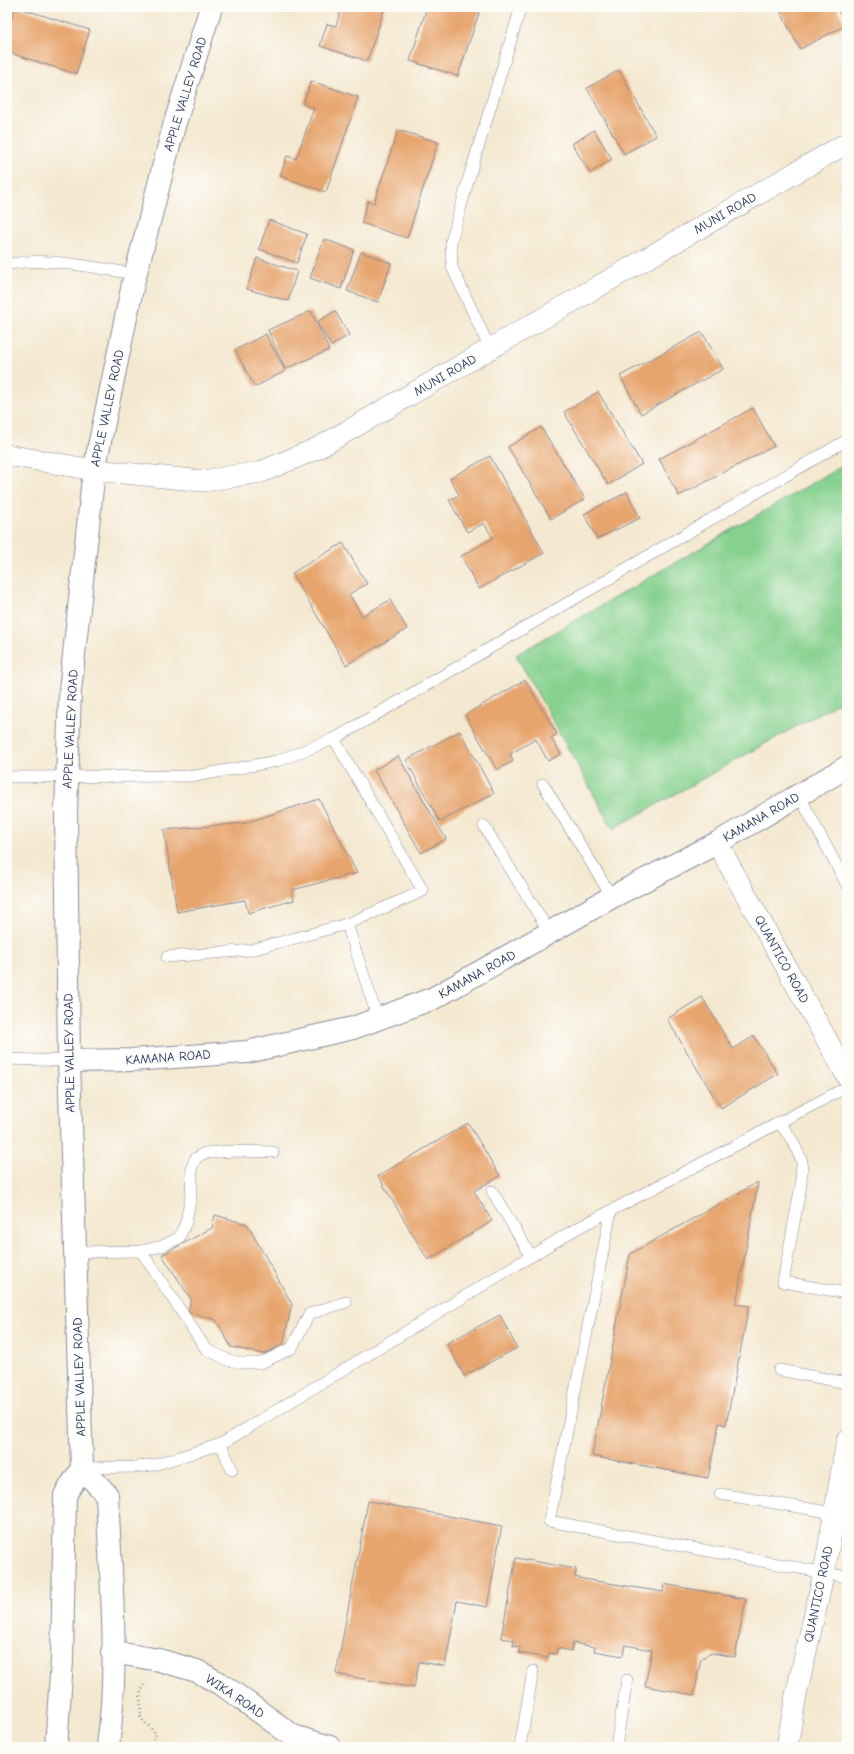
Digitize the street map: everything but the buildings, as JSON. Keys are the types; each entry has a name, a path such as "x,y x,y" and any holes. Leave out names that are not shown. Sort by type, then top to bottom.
{"street":[{"name":"APPLE VALLEY ROAD","path":"82,1468 69,1061 66,812 70,691 94,470 136,274 174,126 211,7"},
{"name":"MUNI ROAD","path":"7,455 94,470 203,481 261,472 318,448 847,143"},
{"name":"KAMANA ROAD","path":"69,1061 131,1060 247,1052 353,1028 434,998 612,897 718,843 847,767"},
{"name":"QUANTICO ROAD","path":"718,843 847,1076"},
{"name":"QUANTICO ROAD","path":"787,1747 796,1695 824,1573 847,1440"},
{"path":"56,1747 62,1661 65,1495 82,1468 107,1495 113,1710 108,1747"},
{"name":"WIKA ROAD","path":"112,1652 159,1660 197,1671 224,1686 293,1736 330,1747"}],"lane":[{"path":"490,349 452,267 451,242 470,174 521,7"},
{"path":"7,265 14,263 53,262 136,274"},
{"path":"7,777 68,778 195,776 277,760 334,739 847,440"},
{"path":"167,957 250,950 347,924 423,891 334,739"},
{"path":"543,784 612,897"},
{"path":"799,796 847,885"},
{"path":"484,826 550,933"},
{"path":"347,924 378,1018"},
{"path":"7,1059 69,1061"},
{"path":"82,1468 137,1467 154,1464 221,1444 574,1230 847,1087"},
{"path":"779,1122 792,1140 802,1161 801,1185 783,1282 847,1293"},
{"path":"75,1252 141,1251 162,1246 179,1238 186,1222 191,1195 192,1167 195,1159 204,1153 235,1151 273,1152"},
{"path":"492,1191 532,1256"},
{"path":"611,1210 549,1521 847,1577"},
{"path":"141,1251 206,1349 228,1360 242,1363 260,1363 292,1348 309,1314 346,1302"},
{"path":"779,1370 847,1383"},
{"path":"221,1444 232,1470"},
{"path":"720,1494 834,1513"},
{"path":"520,1747 533,1671"},
{"path":"616,1747 627,1680"}],"path":[{"path":"148,1678 140,1694 139,1717 156,1734 154,1739"}],"green space":[{"path":"847,463 847,698 613,829 516,655"}]}
